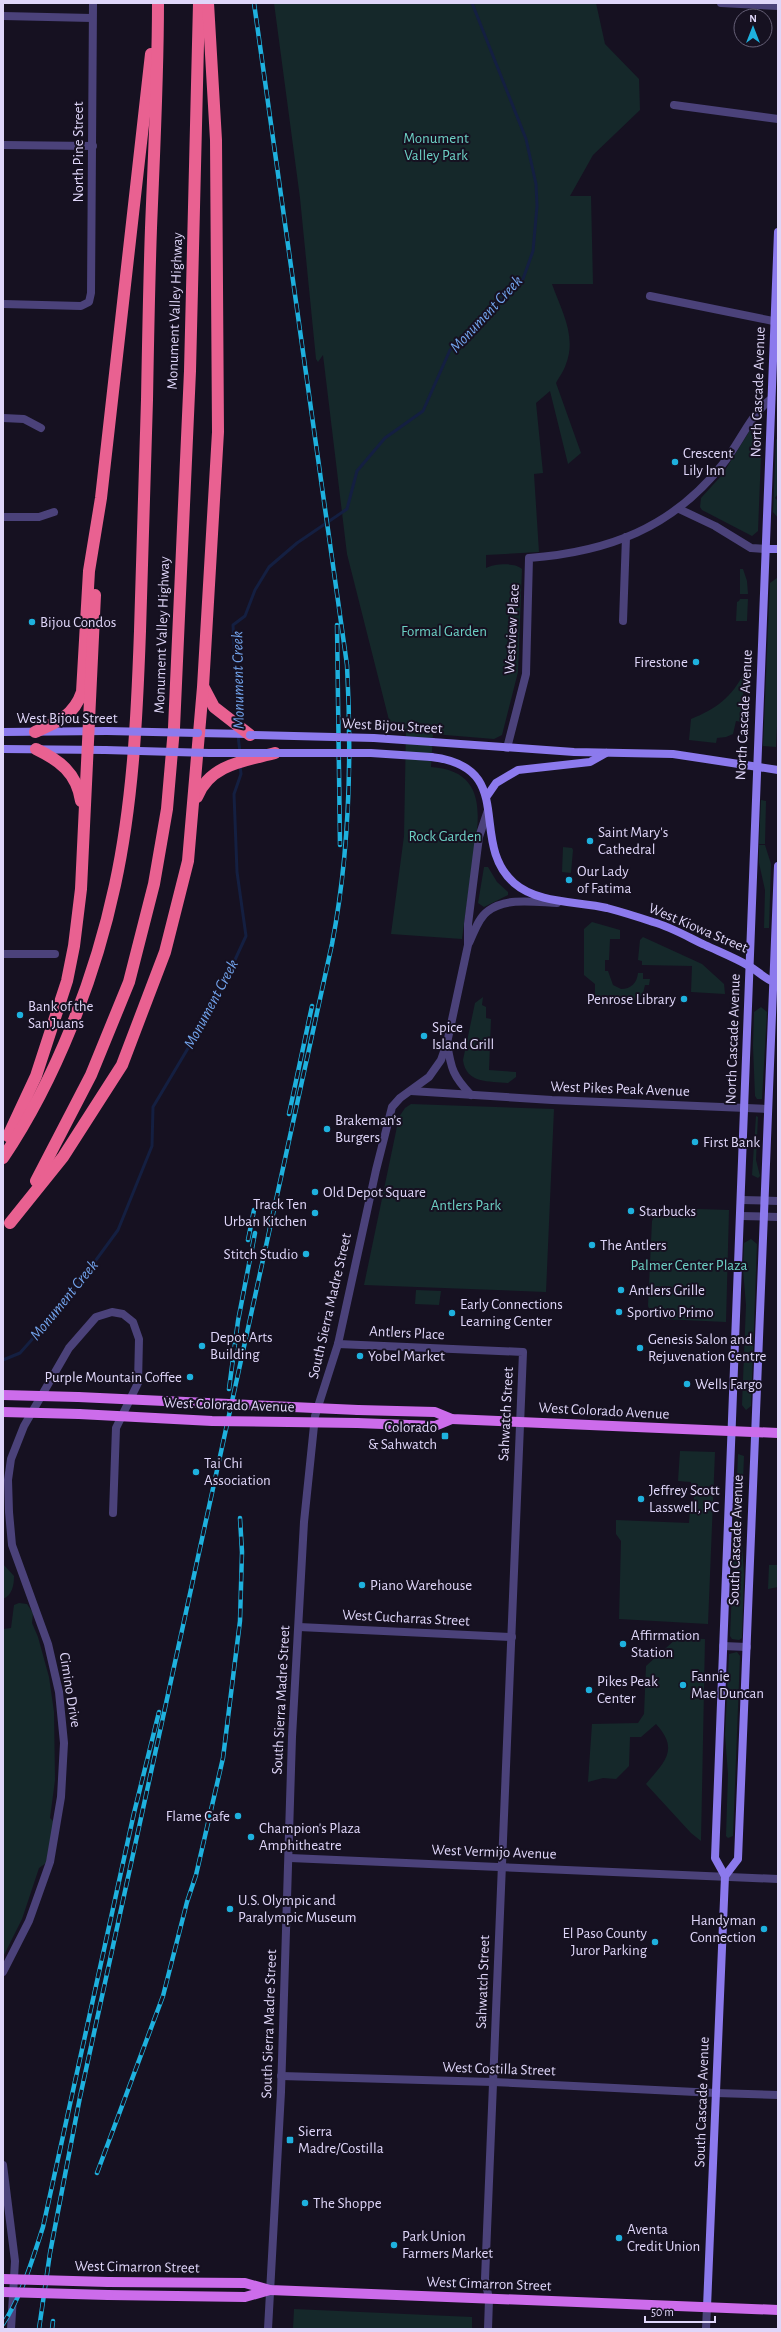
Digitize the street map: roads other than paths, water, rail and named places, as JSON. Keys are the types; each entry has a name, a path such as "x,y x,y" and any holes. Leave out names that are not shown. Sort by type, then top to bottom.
{"highway":[{"path":"35,732 61,720 71,712 79,702 82,692 89,571 98,518 142,146 157,3"},
{"name":"Monument Valley Highway","path":"3,1158 33,1109 71,1024 99,943 115,885 132,771 138,682 151,230 158,68 157,3"},
{"name":"Monument Valley Highway","path":"7,1228 66,1127 111,1028 130,975 154,884 162,837 170,775 176,678 190,371 199,3"},
{"path":"7,1228 63,1157 122,1065 165,952 188,861 194,804 196,753 203,688 218,432 216,140 208,3"},
{"path":"3,1146 36,1076 67,981 79,908 89,731 98,518"},
{"path":"203,688 214,708 250,734"},
{"path":"36,749 62,763 72,776 80,798 83,818"},
{"path":"194,804 205,782 219,769 275,753"}],"main road":[{"name":"North Cascade Avenue","path":"741,1200 756,767 771,399 776,322 778,232"},
{"path":"766,549 778,550"},
{"name":"West Bijou Street","path":"3,732 106,731 374,738 507,748 673,754 778,770"},
{"name":"West Bijou Street","path":"3,749 196,753 371,753 431,757"},
{"path":"486,796 496,783 518,770 590,762 607,752"},
{"name":"West Kiowa Street","path":"431,757 455,761 467,767 476,775 486,796 496,855 506,874 524,890 570,903 606,908 655,922 749,966 775,983"},
{"path":"764,1200 775,983 778,866"},
{"name":"South Cascade Avenue","path":"707,2307 725,1876 715,1858 741,1200"},
{"name":"South Cascade Avenue","path":"725,1876 738,1859 764,1200"},
{"name":"West Colorado Avenue","path":"3,1395 435,1412 452,1419 778,1433"},
{"name":"West Colorado Avenue","path":"3,1412 212,1421 357,1423 435,1426 452,1419"},
{"name":"West Cimarron Street","path":"3,2279 108,2282 245,2283 270,2290 778,2310"},
{"name":"West Cimarron Street","path":"3,2292 245,2297 270,2290"}],"street":[{"name":"North Pine Street","path":"3,304 81,306 89,302 91,293 93,146 92,3"},
{"path":"721,3 778,6"},
{"path":"3,16 92,18"},
{"path":"674,105 778,119"},
{"path":"3,145 93,146"},
{"path":"650,296 776,322"},
{"path":"623,621 626,537 679,509 722,466 760,408 771,399"},
{"path":"3,418 24,419 41,428"},
{"path":"679,509 715,526 751,548 766,549"},
{"path":"3,516 39,517 54,512"},
{"name":"Westview Place","path":"507,748 526,674 529,558 586,550 626,537"},
{"path":"471,1095 454,1076 451,1069 447,1044 468,945 468,924 480,837 488,810"},
{"path":"468,945 479,922 487,911 503,903 570,903"},
{"path":"3,954 55,954"},
{"name":"South Sierra Madre Street","path":"268,2329 290,1858 292,1737 304,1522 315,1416 338,1344 390,1115 396,1102 429,1077 441,1060 447,1044"},
{"name":"West Pikes Peak Avenue","path":"411,1091 768,1109"},
{"path":"741,1200 778,1201"},
{"path":"740,1216 778,1217"},
{"name":"Cimino Drive","path":"3,1972 29,1921 50,1862 61,1797 64,1743 56,1673 45,1632 14,1555 9,1512 8,1480 11,1460 15,1446 31,1413 69,1348 88,1325 101,1314 112,1312 123,1314 133,1322 139,1339 138,1383 116,1428 113,1513"},
{"name":"Antlers Place","path":"338,1344 523,1352"},
{"name":"Sahwatch Street","path":"488,2329 489,2299 485,2279 523,1352"},
{"name":"West Cucharras Street","path":"299,1627 512,1636"},
{"path":"723,1646 747,1647"},
{"name":"West Vermijo Avenue","path":"290,1858 778,1879"},
{"name":"West Costilla Street","path":"281,2076 493,2082 778,2095"},
{"path":"3,2165 15,2262 11,2329"},
{"name":"South Cascade Avenue","path":"706,2329 707,2307"}],"waterway":[{"name":"Monument Creek","path":"238,721 233,625 245,616 255,590 269,567 297,543 347,509 357,471 385,438 423,411 450,350 523,279 533,251 537,206 536,184 526,139 472,3"},
{"name":"Monument Creek","path":"238,735 240,753"},
{"name":"Monument Creek","path":"3,1360 20,1353 66,1301 118,1230 152,1146 153,1107 215,1003 246,936 237,872 234,794 241,774 240,765"}],"railway":[{"path":"39,2329 50,2253 80,2097 332,944 343,874 349,770 349,700 347,665 254,3"},
{"path":"337,625 340,845"},
{"path":"289,1114 312,1006"},
{"path":"248,1240 254,1210"},
{"path":"229,1389 238,1321 255,1233"},
{"path":"97,2173 163,1996 187,1902 196,1875 223,1758 240,1621 242,1552 240,1518"},
{"path":"3,2324 21,2290 43,2227 134,1813 159,1712"},
{"path":"52,2329 53,2321"}],"place":[{"name":"Crescent Lily Inn","path":"675,462"},
{"name":"Bijou Condos","path":"32,622"},
{"name":"Firestone","path":"696,662"},
{"name":"Saint Mary's Cathedral","path":"590,841"},
{"name":"Our Lady of Fatima","path":"569,880"},
{"name":"Penrose Library","path":"684,999"},
{"name":"Bank of the San Juans","path":"20,1015"},
{"name":"Spice Island Grill","path":"424,1036"},
{"name":"Brakeman’s Burgers","path":"327,1129"},
{"name":"First Bank","path":"695,1142"},
{"name":"Old Depot Square","path":"315,1192"},
{"name":"Starbucks","path":"631,1211"},
{"name":"Track Ten Urban Kitchen","path":"315,1213"},
{"name":"The Antlers","path":"592,1245"},
{"name":"Stitch Studio","path":"306,1254"},
{"name":"Antlers Grille","path":"621,1290"},
{"name":"Sportivo Primo","path":"619,1312"},
{"name":"Early Connections Learning Center","path":"452,1313"},
{"name":"Depot Arts Building","path":"202,1346"},
{"name":"Genesis Salon and Rejuvenation Centre","path":"640,1348"},
{"name":"Yobel Market","path":"360,1356"},
{"name":"Purple Mountain Coffee","path":"190,1377"},
{"name":"Wells Fargo","path":"687,1384"},
{"name":"Colorado & Sahwatch","path":"445,1436"},
{"name":"Tai Chi Association","path":"196,1472"},
{"name":"Jeffrey Scott Lasswell, PC","path":"641,1499"},
{"name":"Piano Warehouse","path":"362,1585"},
{"name":"Affirmation Station","path":"623,1644"},
{"name":"Fannie Mae Duncan","path":"683,1685"},
{"name":"Pikes Peak Center","path":"589,1690"},
{"name":"Flame Cafe","path":"238,1816"},
{"name":"Champion's Plaza Amphitheatre","path":"251,1837"},
{"name":"U.S. Olympic and Paralympic Museum","path":"230,1909"},
{"name":"Handyman Connection","path":"764,1929"},
{"name":"El Paso County Juror Parking","path":"655,1942"},
{"name":"Sierra Madre/Costilla","path":"290,2140"},
{"name":"The Shoppe","path":"305,2203"},
{"name":"Aventa Credit Union","path":"619,2238"},
{"name":"Park Union Farmers Market","path":"394,2245"}],"park label":[{"name":"Monument Valley Park","path":"436,146"},
{"name":"Formal Garden","path":"444,631"},
{"name":"Rock Garden","path":"445,836"},
{"name":"Antlers Park","path":"466,1205"},
{"name":"Palmer Center Plaza","path":"689,1265"}]}
